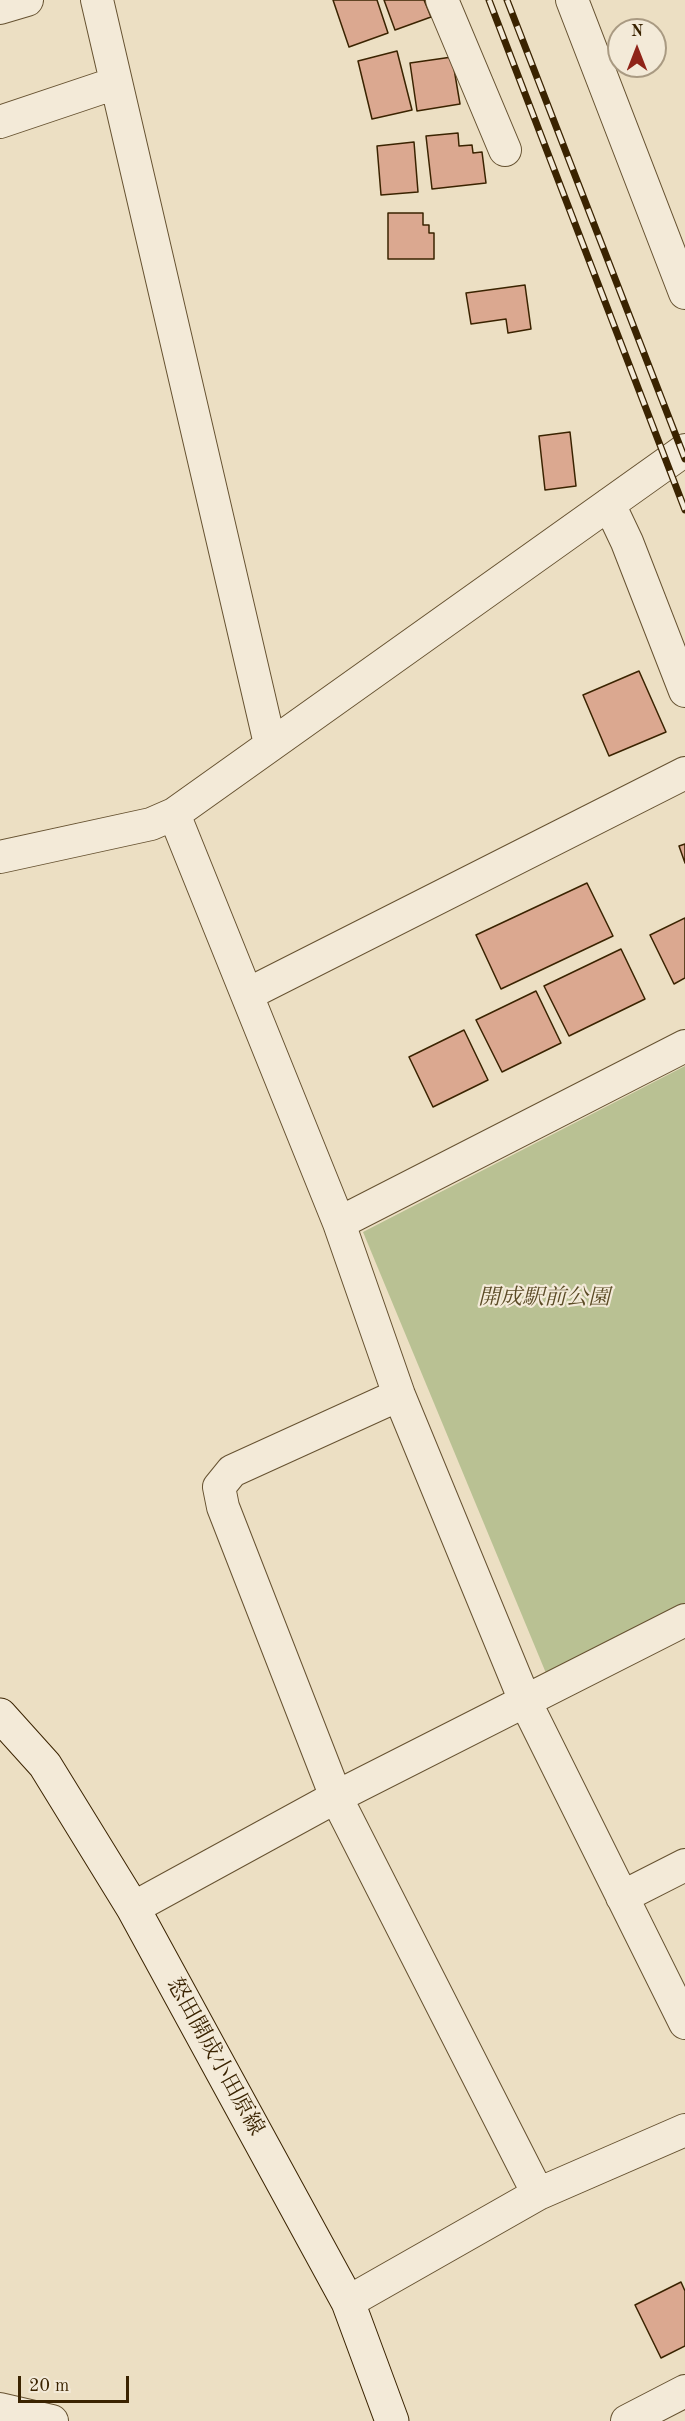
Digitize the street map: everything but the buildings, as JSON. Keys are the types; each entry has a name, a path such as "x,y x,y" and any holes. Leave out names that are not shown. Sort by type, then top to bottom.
{"main road":[{"name":"怒田開成小田原線","path":"0,1715 45,1765 133,1908 348,2302 392,2421"}],"street":[{"path":"0,8 27,0"},
{"path":"442,0 505,150"},
{"path":"572,0 685,293"},
{"path":"106,2 116,83 270,744"},
{"path":"0,122 116,83"},
{"path":"0,857 151,824 174,814 685,450"},
{"path":"609,504 627,542 685,691"},
{"path":"248,994 685,773"},
{"path":"174,814 339,1223 399,1395 525,1701 685,2023"},
{"path":"339,1223 685,1046"},
{"path":"399,1395 232,1471 219,1487 223,1507 336,1797 538,2194"},
{"path":"133,1908 336,1797 685,1620"},
{"path":"622,1897 685,1865"},
{"path":"348,2302 538,2194 685,2130"},
{"path":"627,2421 685,2391"},
{"path":"0,2409 52,2421"}],"green space":[{"name":"開成駅前公園","path":"685,1066 685,1607 548,1678 363,1232"}],"railway":[{"path":"489,0 685,510"},
{"path":"507,0 685,459"}]}
